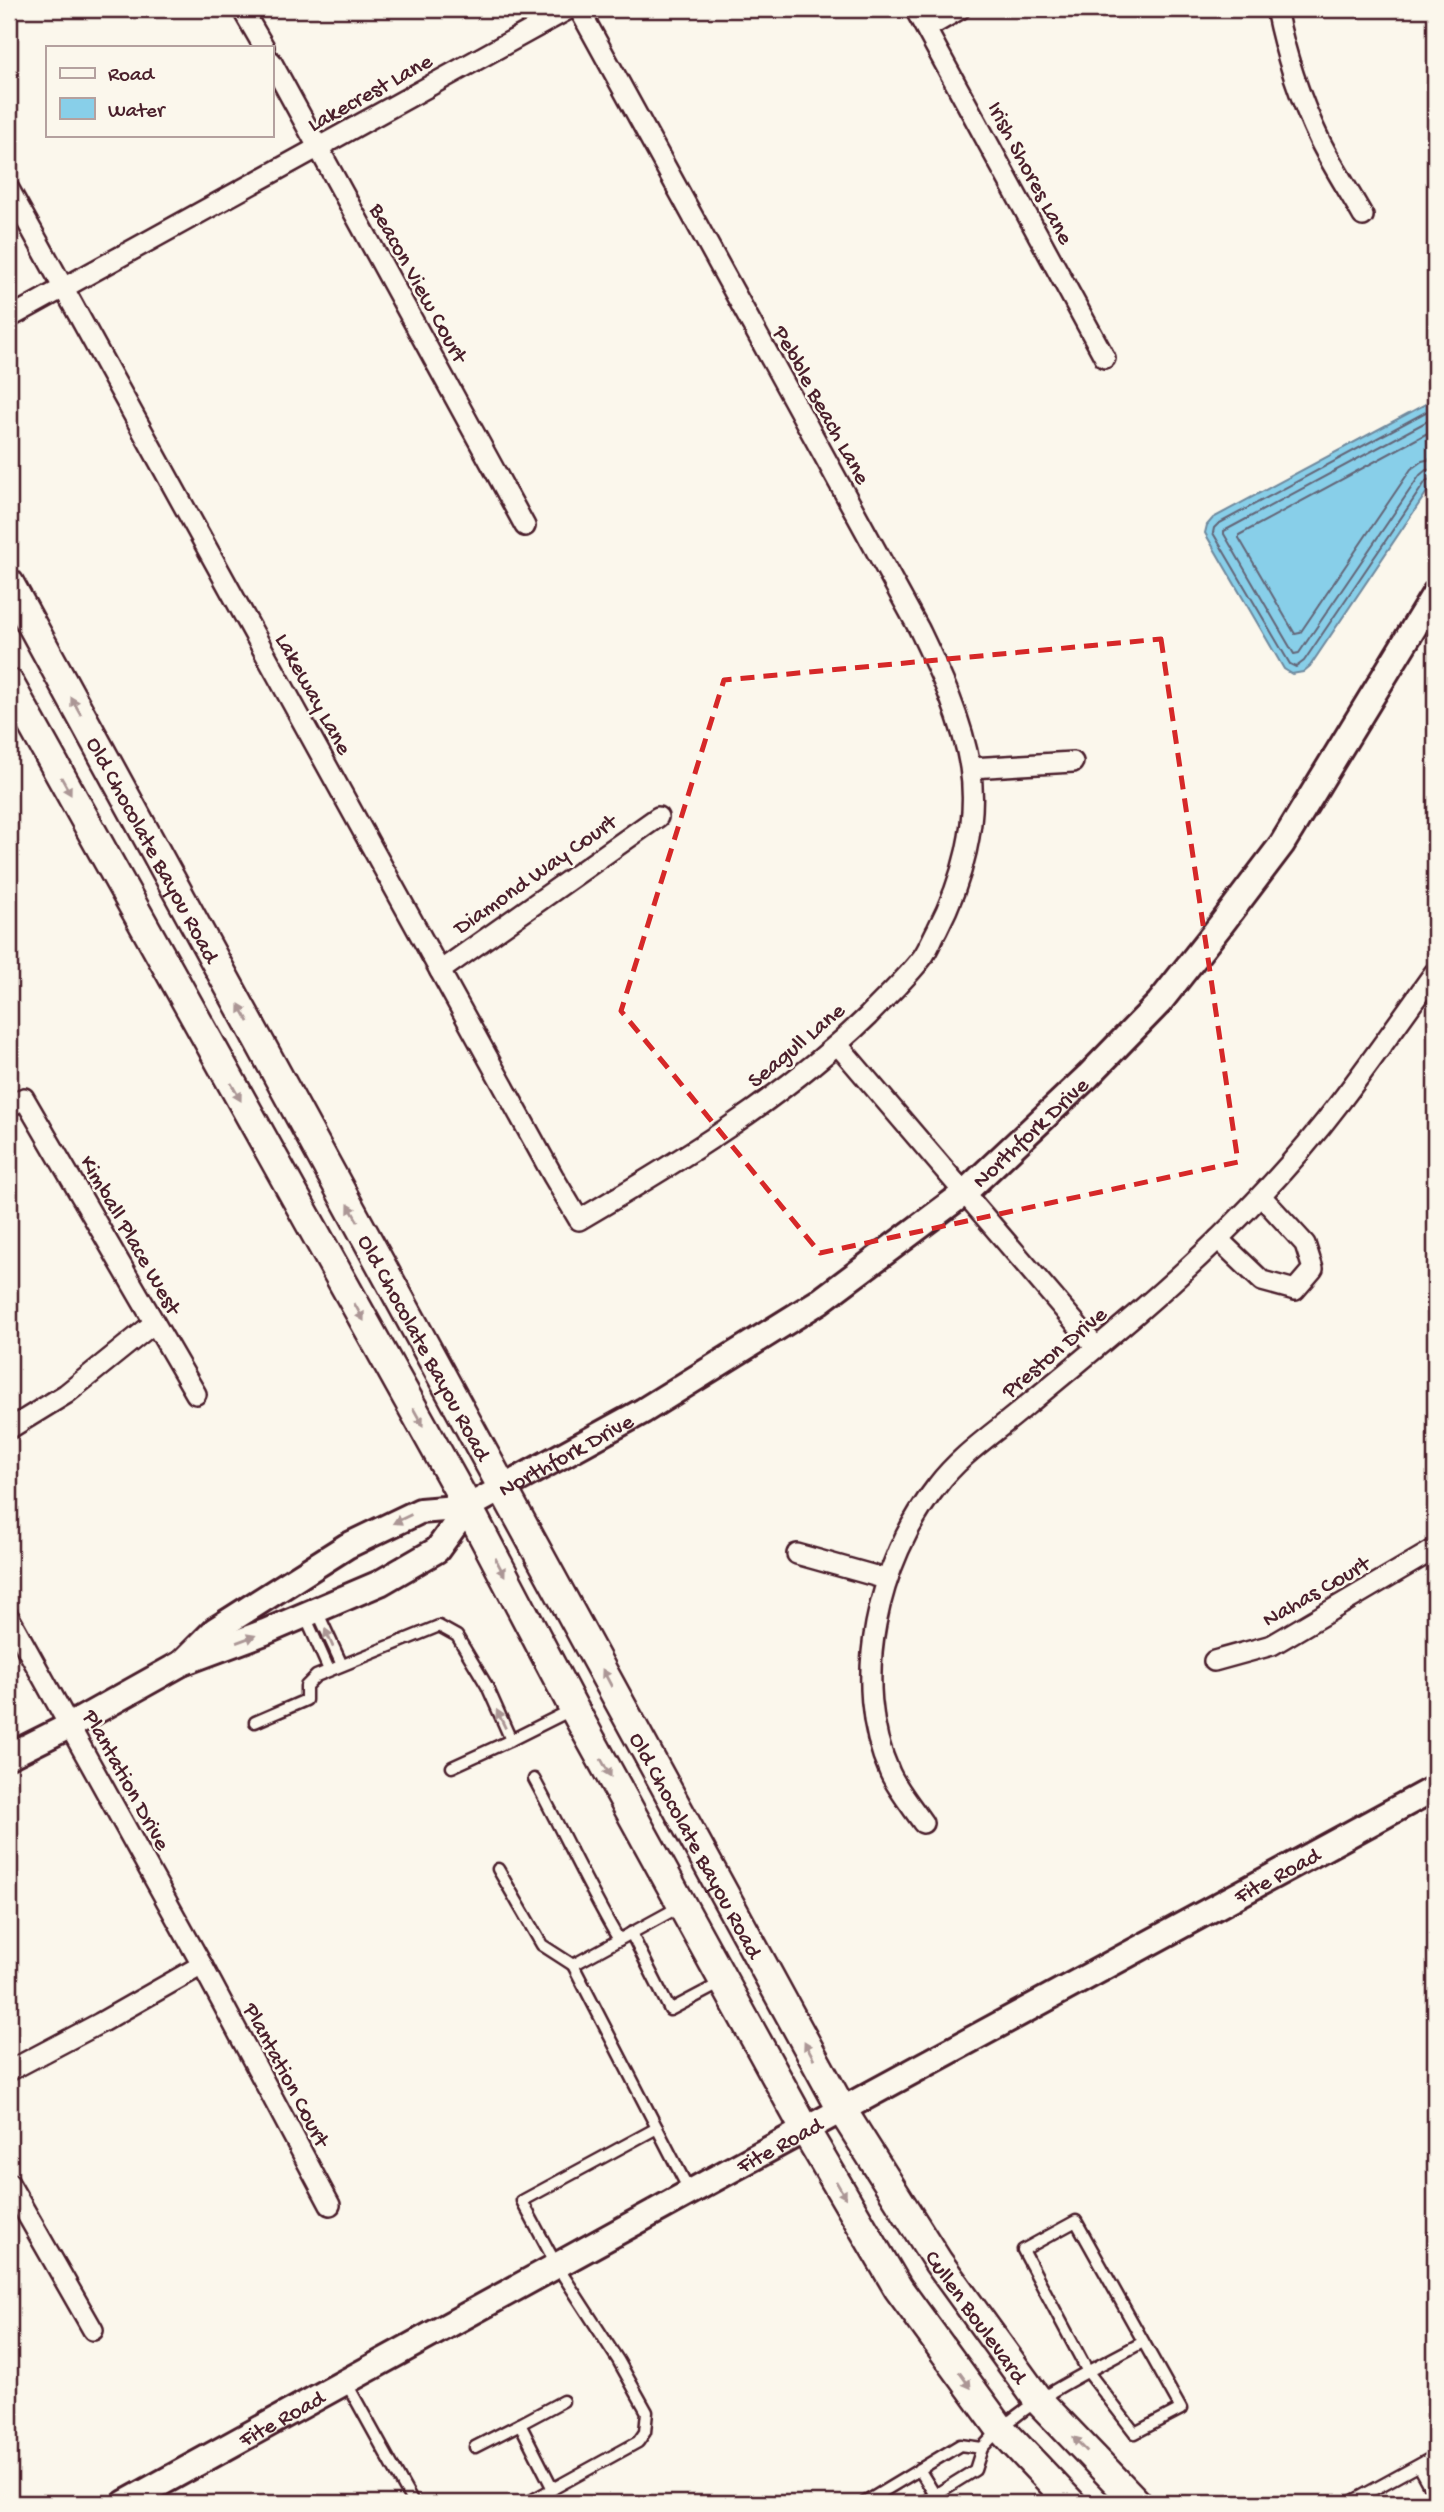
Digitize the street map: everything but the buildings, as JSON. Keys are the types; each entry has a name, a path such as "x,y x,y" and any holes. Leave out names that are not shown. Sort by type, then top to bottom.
{"main road":[{"name":"Old Chocolate Bayou Road","path":"9,583 842,2110"},
{"name":"Old Chocolate Bayou Road","path":"9,683 468,1507 574,1709 806,2131"},
{"name":"Cullen Boulevard","path":"842,2110 938,2262 1038,2400 1137,2503"},
{"name":"Cullen Boulevard","path":"806,2131 898,2288 991,2438 1070,2503"}],"street":[{"path":"242,9 263,46"},
{"name":"Lakecrest Lane","path":"9,318 569,9"},
{"name":"Pebble Beach Lane","path":"579,9 919,629 951,699 971,768 970,840"},
{"name":"Irish Shores Lane","path":"915,9 1105,358"},
{"path":"927,28 960,9"},
{"path":"1276,9 1281,36 1302,98 1321,142 1363,216"},
{"name":"Beacon View Court","path":"273,65 525,526"},
{"name":"Lakeway Lane","path":"9,189 579,1220"},
{"name":"Northfork Drive","path":"182,1663 215,1630 348,1546 420,1510 468,1507 643,1411 820,1301 963,1194 1088,1076 1159,1003 1223,922 1282,844 1435,593"},
{"path":"971,768 1073,762"},
{"name":"Diamond Way Court","path":"440,971 658,817"},
{"name":"Seagull Lane","path":"579,1220 734,1125 838,1045 923,957 958,883 970,840"},
{"name":"Preston Drive","path":"923,1823 891,1773 876,1727 872,1674 873,1632 886,1579 908,1530 937,1485 973,1448 1175,1280 1261,1196 1340,1103 1434,974"},
{"path":"838,1045 1096,1347"},
{"name":"Kimball Place West","path":"17,1102 114,1249 197,1394"},
{"path":"1218,1238 1262,1280 1295,1290 1313,1269 1305,1244 1261,1196"},
{"path":"9,1429 66,1394 155,1323"},
{"name":"Northfork Drive","path":"9,1756 182,1663 380,1583 437,1550 468,1507"},
{"name":"Nahas Court","path":"1214,1661 1272,1645 1435,1549"},
{"path":"797,1554 886,1579"},
{"name":"Plantation Drive","path":"9,1617 202,1965"},
{"name":"Fite Road","path":"125,2503 1435,1788"},
{"path":"9,2071 202,1965"},
{"name":"Plantation Court","path":"202,1965 330,2205"},
{"path":"9,2183 93,2330"}],"lane":[{"path":"311,1613 341,1665"},
{"path":"311,1613 329,1670"},
{"path":"255,1722 306,1700 306,1686 316,1676 439,1626 457,1636 487,1686 511,1740"},
{"path":"452,1767 574,1709"},
{"path":"534,1779 618,1940"},
{"path":"498,1869 542,1945 573,1965 691,2192"},
{"path":"573,1965 682,1905"},
{"path":"631,1933 670,2010 724,1982"},
{"path":"527,2503 638,2442 645,2432 647,2412 618,2360 557,2266 522,2201 657,2128"},
{"path":"1076,2221 1181,2409 1135,2432 1088,2372 1023,2250 1076,2221"},
{"path":"922,2503 975,2470 991,2438 1038,2400 1143,2342"},
{"path":"346,2382 413,2503"},
{"path":"475,2447 563,2401"},
{"path":"520,2424 553,2489"},
{"path":"864,2503 960,2445 991,2438"},
{"path":"1349,2503 1361,2500 1435,2456"},
{"path":"1418,2466 1435,2497"},
{"path":"919,2469 935,2495"}],"highlighted area":[{"path":"1161,639 1238,1162 820,1253 621,1011 724,680"}],"water":[{"path":"1435,399 1435,480 1310,666 1303,672 1292,674 1284,669 1205,533 1207,525 1213,518"}]}
